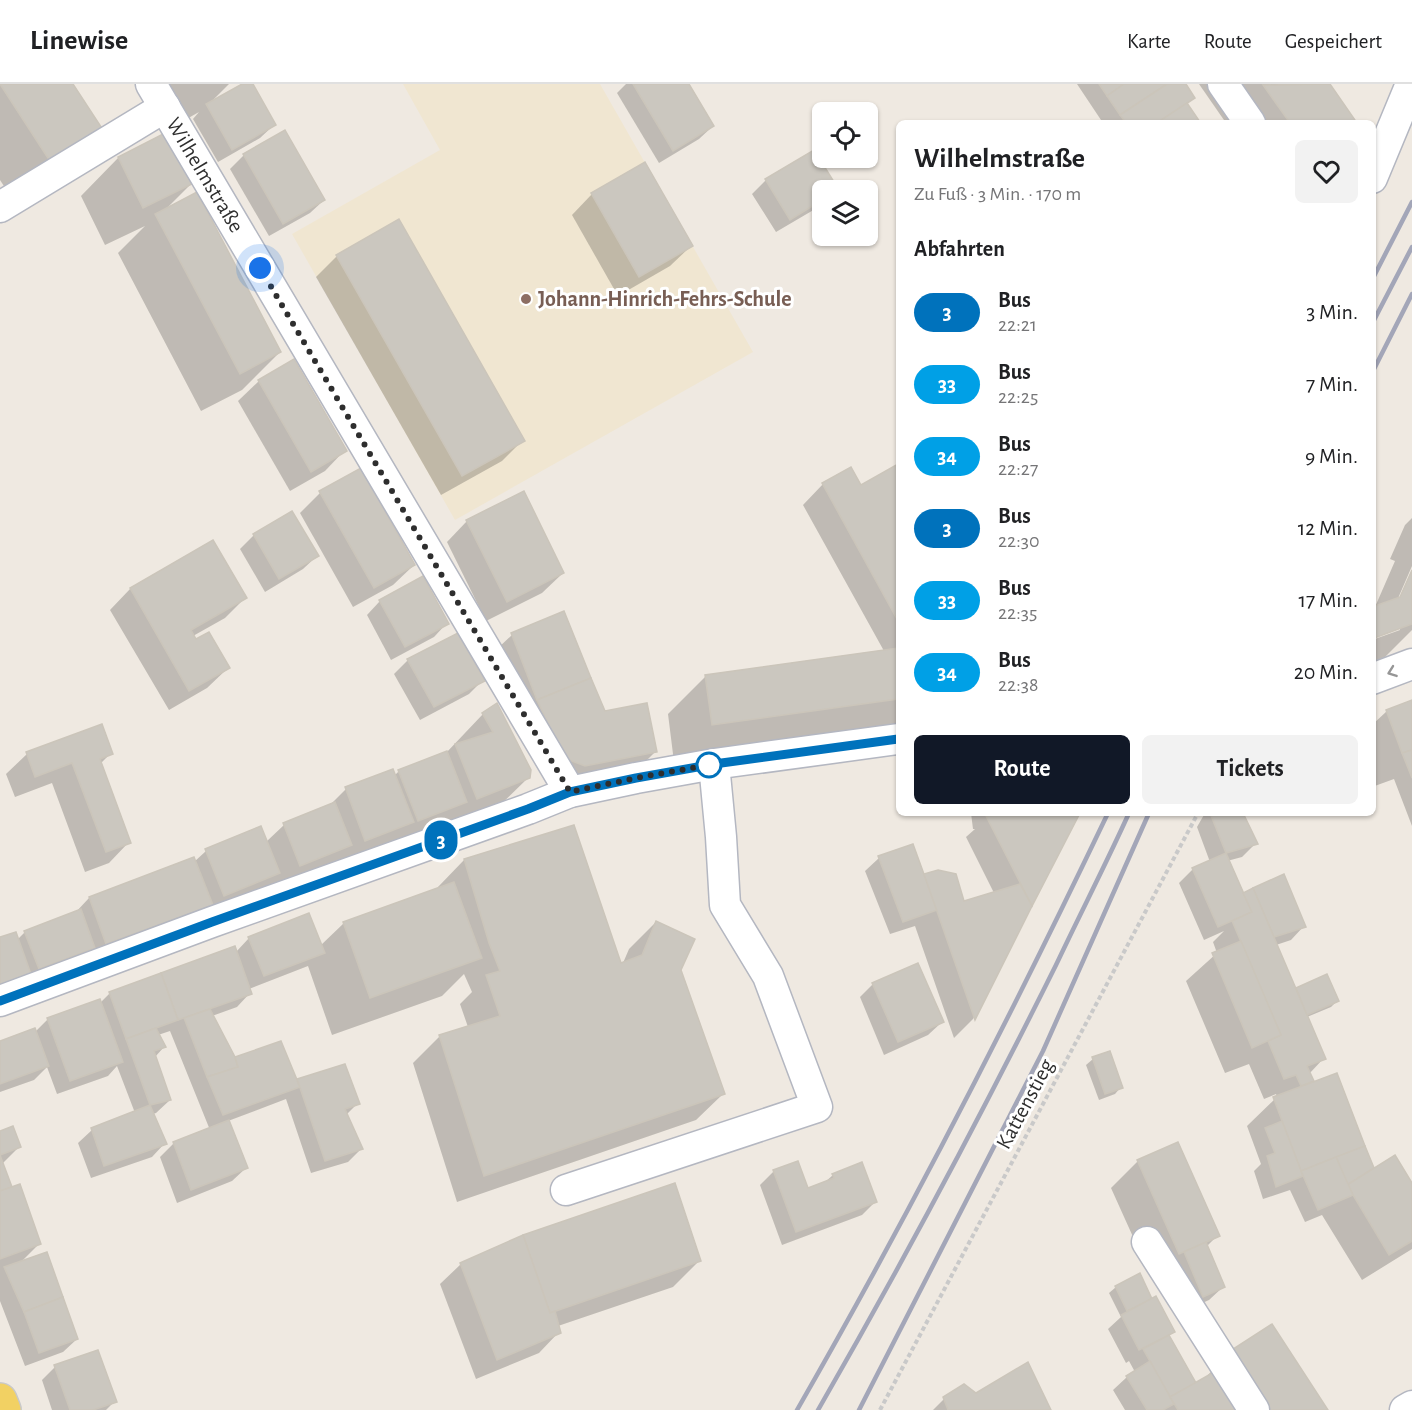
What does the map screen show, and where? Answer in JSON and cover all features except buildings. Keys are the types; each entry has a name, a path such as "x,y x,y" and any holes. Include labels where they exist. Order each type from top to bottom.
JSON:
{"main road":[{"path":"0,1400 4,1410"}],"street":[{"path":"1223,84 1248,120"},
{"path":"1376,168 1411,84"},
{"path":"0,207 158,95"},
{"name":"Wilhelmstraße","path":"158,95 570,792"},
{"path":"1376,678 1412,664"},
{"path":"0,1001 570,792 714,764 896,739"},
{"path":"566,1190 817,1107 768,976 725,905 714,764"},
{"path":"1147,1242 1254,1410"},
{"path":"1405,1410 1412,1406"}],"path":[{"name":"Kattenstieg","path":"880,1410 1196,816"}],"shaded area":[{"name":"Johann-Hinrich-Fehrs-Schule","path":"403,84 600,84 753,352 455,520 292,234 440,150"}],"railway":[{"path":"1376,272 1412,202"},
{"path":"1376,316 1412,247"},
{"path":"1376,365 1412,294"},
{"path":"797,1410 839,1337 958,1114 1107,816"},
{"path":"818,1410 970,1134 1056,965 1128,816"},
{"path":"859,1410 1043,1051 1148,816"}],"bus line":[{"name":"3","path":"0,1001 570,792 714,764 896,739"}],"place":[{"name":"Johann-Hinrich-Fehrs-Schule","path":"526,299"}],"route":[{"path":"260,268 570,792 714,764 709,765"}]}
